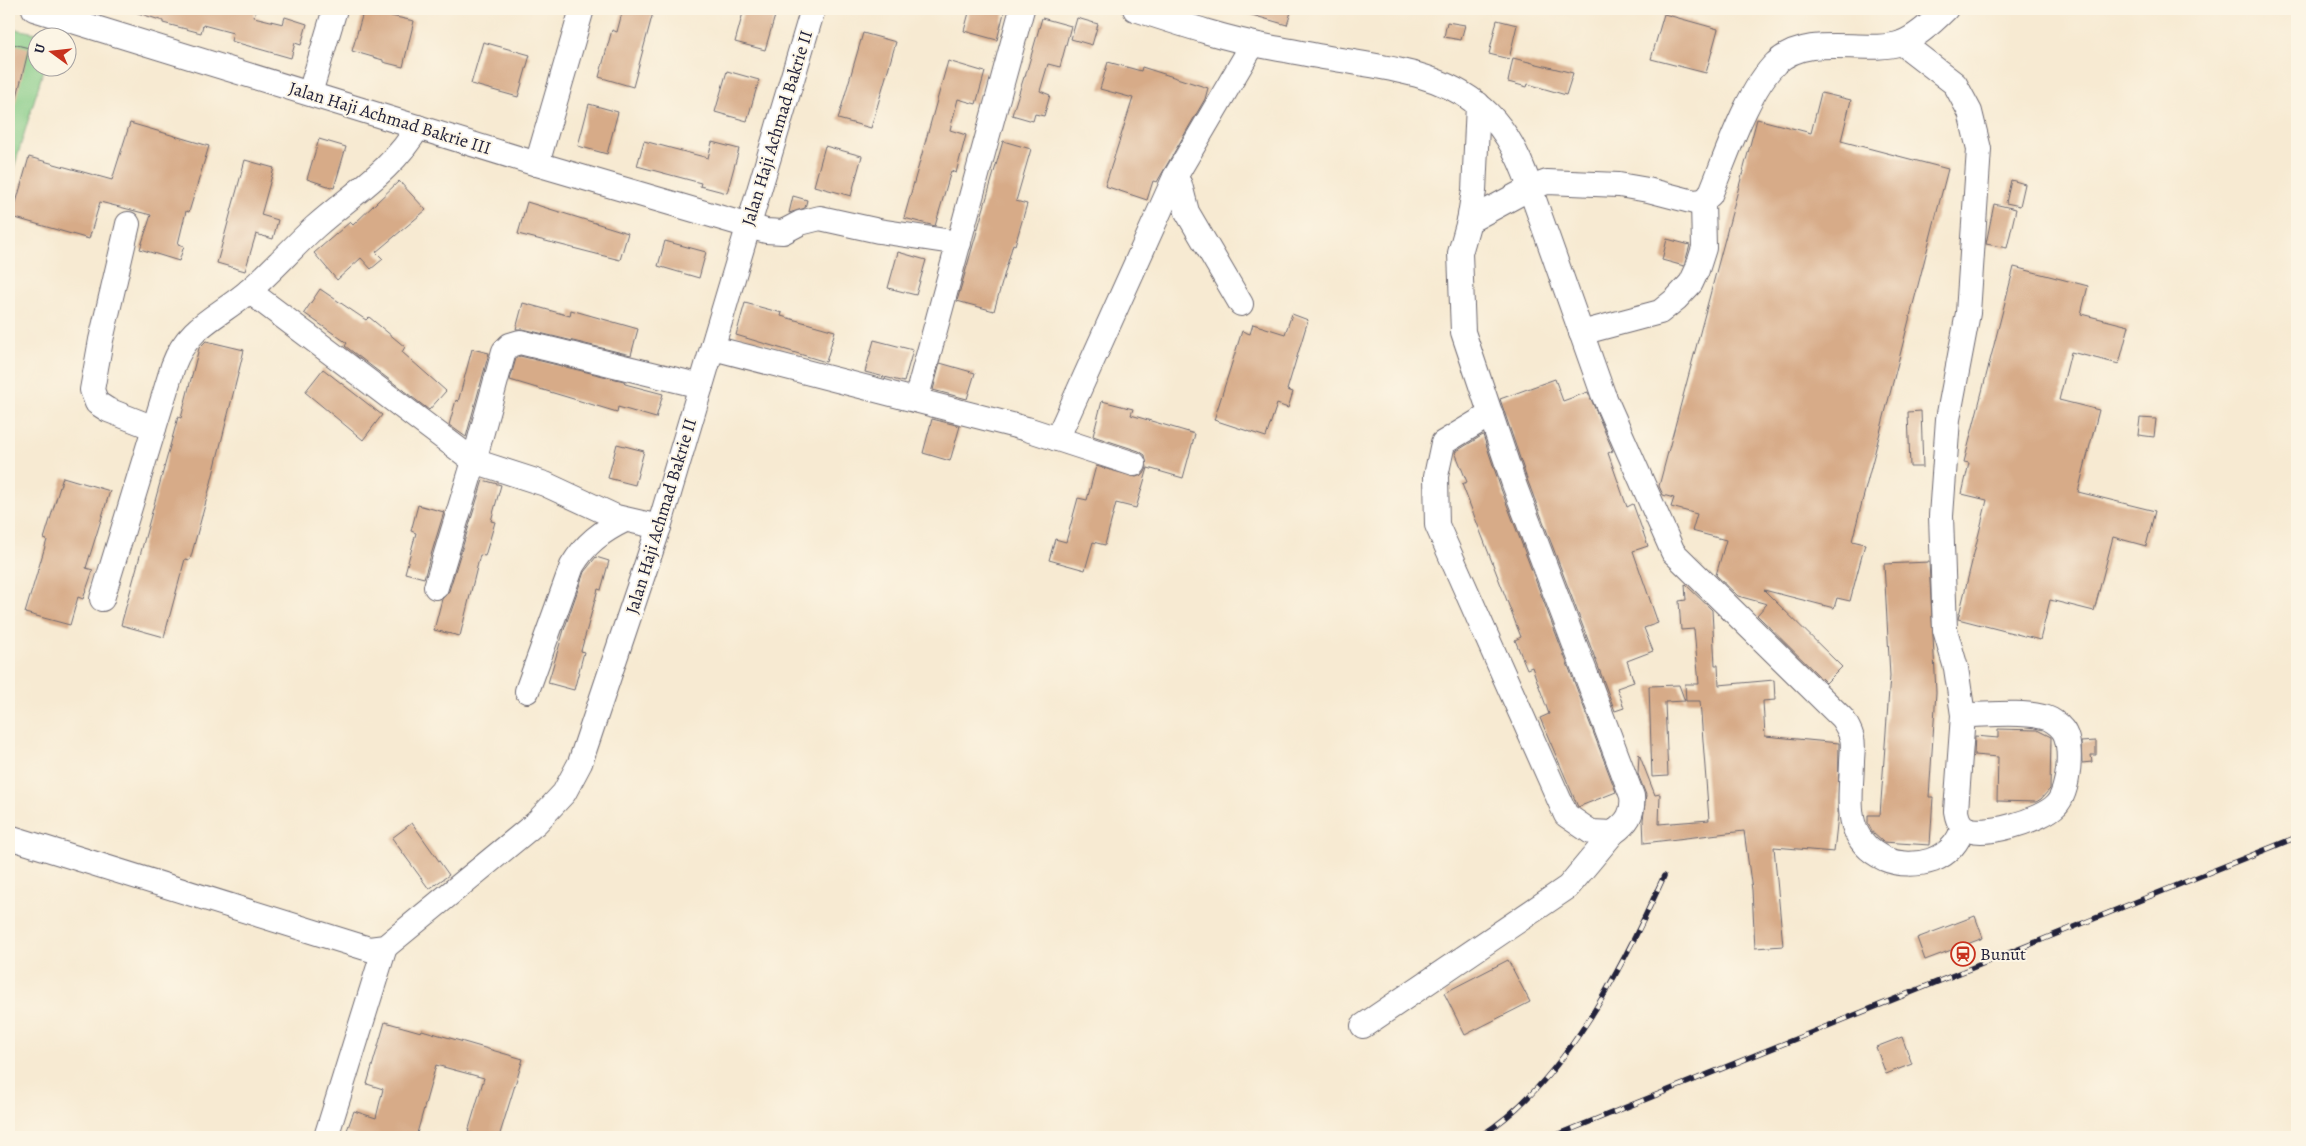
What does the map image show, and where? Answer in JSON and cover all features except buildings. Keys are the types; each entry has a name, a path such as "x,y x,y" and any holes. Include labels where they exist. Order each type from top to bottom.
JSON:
{"street":[{"name":"Jalan Haji Achmad Bakrie III","path":"34,9 537,164 766,231 783,232 800,223 820,218 879,231 959,243"},
{"path":"310,93 336,9"},
{"path":"537,164 582,9"},
{"name":"Jalan Haji Achmad Bakrie II","path":"385,947 536,823 564,793 587,745 659,527 813,9"},
{"path":"916,400 1022,9"},
{"path":"1135,9 1187,26 1253,44 1330,59 1384,66 1450,88 1478,104 1490,116 1517,154 1603,394 1673,552 1842,718 1853,739 1851,815 1858,839 1875,854 1894,863 1922,863 1936,859 1950,850 1960,837 1963,827"},
{"path":"1469,221 1530,188 1548,182 1619,185 1648,190 1694,202 1703,201 1710,195 1758,88 1777,62 1790,53 1804,49 1902,43 1912,38 1946,9"},
{"path":"1902,43 1955,84 1970,112 1979,149 1968,313 1948,419 1941,516 1946,630 1956,668 1963,715 1956,810 1958,820 1963,827 1975,832 1998,829 2049,811 2058,804 2064,790 2069,747 2064,730 2044,717 1963,715"},
{"path":"1057,439 1175,177 1253,44"},
{"path":"1363,1026 1568,887 1613,833 1630,818 1633,806 1632,796 1514,484 1464,332 1460,253 1469,221 1474,191 1478,104"},
{"path":"102,599 176,359 185,341 193,332 249,291 317,225 395,160 418,127"},
{"path":"1175,177 1180,186 1187,212 1240,304"},
{"path":"1581,333 1660,312 1691,283 1702,255 1705,225 1703,201"},
{"path":"128,224 101,340 92,390 96,404 154,428"},
{"path":"249,291 474,461 545,484 601,511 625,520 659,527"},
{"path":"436,587 474,461 504,351 510,345 520,342 701,386"},
{"path":"713,348 1027,428 1134,464"},
{"path":"1491,414 1443,443 1436,476 1437,525 1566,814 1591,832 1613,833"},
{"path":"527,691 572,566 582,550 595,537 625,520"},
{"path":"9,837 369,949 385,947 326,1137"}],"green space":[{"path":"9,28 28,31 28,78 41,78 9,184"}],"railway":[{"path":"1552,1137 2297,837"},
{"path":"1479,1137 1510,1114 1538,1087 1565,1055 1610,984 1664,876"}],"place":[{"name":"Bunut","path":"1963,954"}]}
